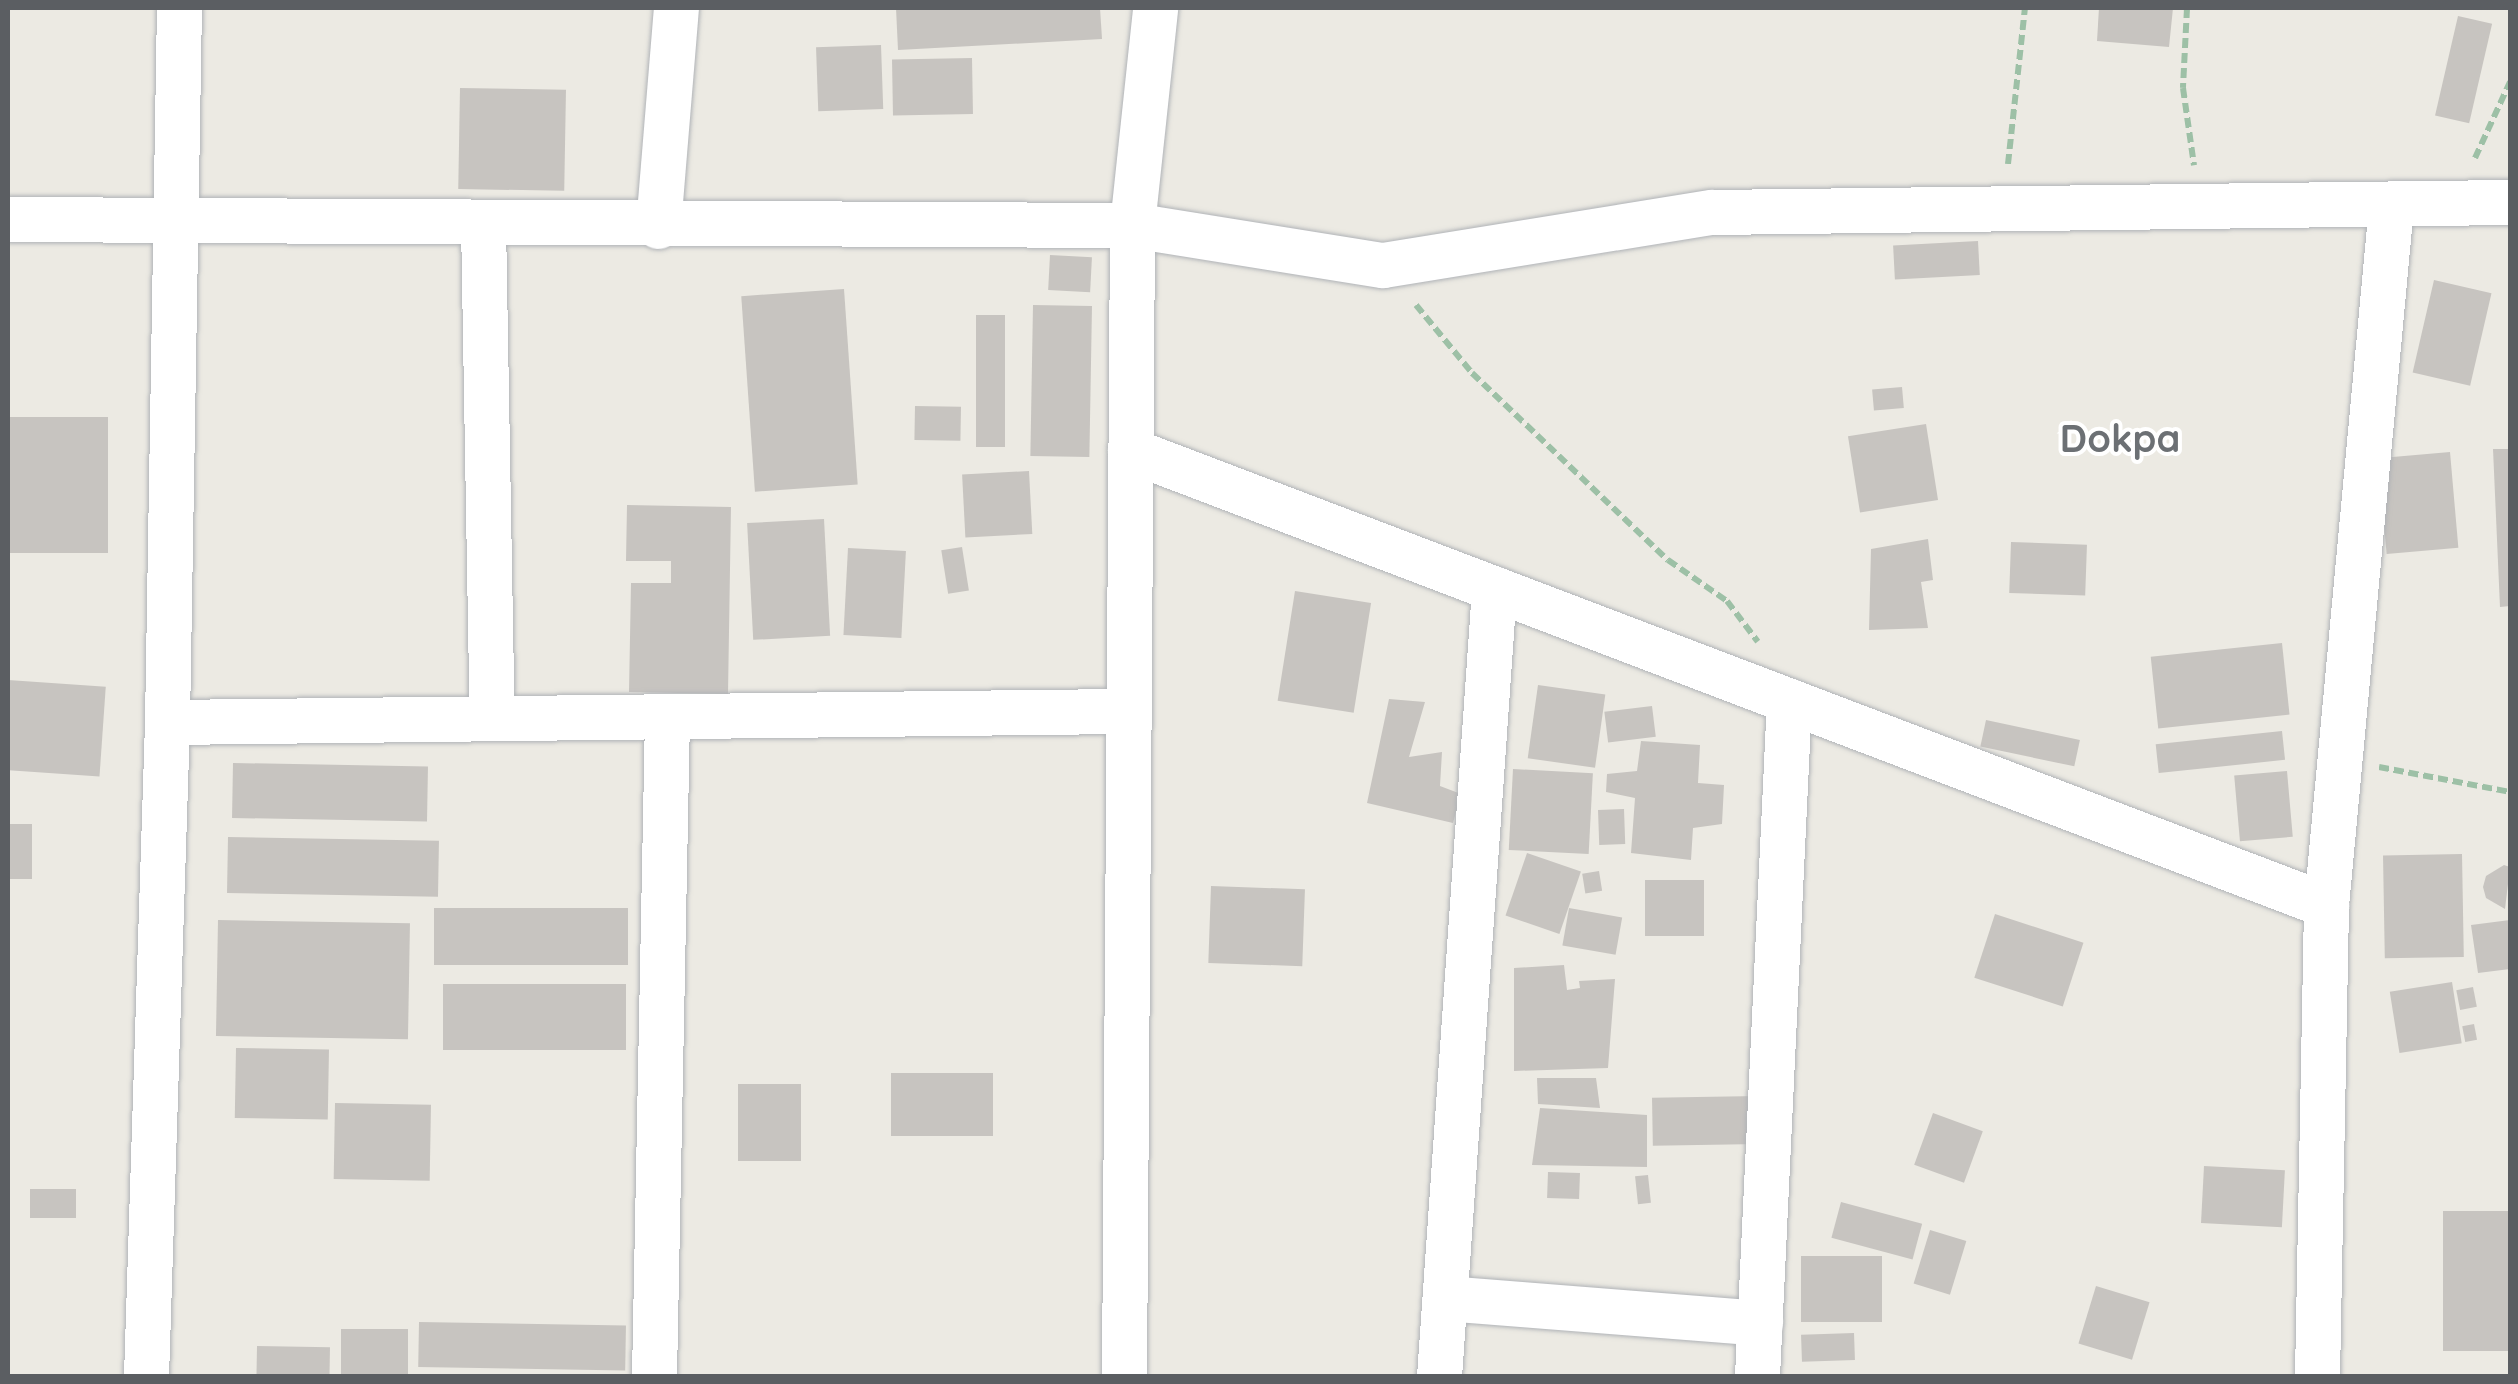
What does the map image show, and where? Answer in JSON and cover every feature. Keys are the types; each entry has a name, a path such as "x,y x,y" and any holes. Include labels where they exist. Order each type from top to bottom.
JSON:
{"street":[{"path":"146,1376 167,722 178,8"},
{"path":"658,226 676,8"},
{"path":"1124,1376 1124,711 1132,225 1155,8"},
{"path":"8,219 175,215 658,226 1132,225 1383,265 1712,212 2510,202"},
{"path":"2316,1376 2326,905 2391,205"},
{"path":"483,222 492,718"},
{"path":"1130,450 2326,905"},
{"path":"1439,1376 1494,589"},
{"path":"1757,1376 1789,700"},
{"path":"167,722 1124,711"},
{"path":"654,1376 667,716"},
{"path":"1444,1298 1760,1323"}],"path":[{"path":"2004,210 2025,8"},
{"path":"2187,8 2183,88 2201,208"},
{"path":"2450,202 2510,82"},
{"path":"1383,265 1472,373 1668,560 1748,625 1789,700"},
{"path":"2343,722 2340,760 2510,792"}],"building":[{"path":"896,8 1100,8 1102,39 898,50"},
{"path":"2099,8 2173,8 2169,47 2097,41"},
{"path":"2458,16 2492,24 2469,123 2435,115"},
{"path":"881,45 883,109 818,111 816,47"},
{"path":"972,58 973,114 893,115 892,59"},
{"path":"460,88 566,90 564,191 458,189"},
{"path":"1978,241 1980,275 1895,279 1893,245"},
{"path":"1050,255 1092,257 1090,292 1048,290"},
{"path":"2434,280 2491,293 2470,386 2413,373"},
{"path":"844,289 858,485 755,492 741,296"},
{"path":"1033,305 1092,306 1089,457 1030,456"},
{"path":"976,315 1005,315 1005,447 976,447"},
{"path":"1902,387 1904,408 1874,411 1872,390"},
{"path":"915,406 961,407 960,441 914,440"},
{"path":"8,417 108,417 108,553 8,553"},
{"path":"1926,424 1938,500 1860,512 1848,436"},
{"path":"2493,449 2510,449 2510,606 2500,607"},
{"path":"2450,452 2458,548 2387,554 2378,458"},
{"path":"1029,471 1032,534 965,537 962,475"},
{"path":"627,505 731,507 728,694 629,692 631,583 671,583 671,561 626,561"},
{"path":"824,519 830,636 753,640 747,523"},
{"path":"1928,539 1933,580 1921,582 1928,628 1869,630 1871,549"},
{"path":"2011,542 2087,545 2085,596 2009,593"},
{"path":"962,547 969,590 948,594 941,550"},
{"path":"848,548 906,551 901,638 843,635"},
{"path":"1295,591 1371,603 1354,713 1278,701"},
{"path":"2282,643 2290,715 2158,728 2151,657"},
{"path":"8,680 106,687 99,777 8,770"},
{"path":"1538,685 1605,694 1595,768 1528,758"},
{"path":"1389,699 1425,702 1409,757 1442,752 1440,786 1461,794 1453,823 1367,803"},
{"path":"1652,706 1656,737 1608,743 1604,712"},
{"path":"1986,720 2080,740 2074,766 1980,746"},
{"path":"2282,731 2285,760 2159,773 2156,744"},
{"path":"1641,741 1700,745 1698,783 1724,785 1722,824 1693,828 1691,860 1631,853 1635,798 1606,792 1607,774 1637,771"},
{"path":"233,763 428,766 427,821 232,818"},
{"path":"1513,769 1593,773 1589,854 1509,850"},
{"path":"2287,771 2293,837 2240,841 2234,776"},
{"path":"1624,809 1625,844 1599,845 1598,810"},
{"path":"8,824 32,824 32,879 8,879"},
{"path":"228,837 439,841 438,897 227,893"},
{"path":"1527,853 1581,872 1559,934 1506,915"},
{"path":"2462,854 2464,957 2385,958 2383,855"},
{"path":"2504,865 2510,867 2505,909 2486,898 2483,887 2486,876"},
{"path":"1599,871 1602,891 1585,893 1582,874"},
{"path":"1645,880 1704,880 1704,936 1645,936"},
{"path":"1211,886 1305,889 1302,966 1208,963"},
{"path":"434,908 628,908 628,965 434,965"},
{"path":"1569,908 1622,917 1616,955 1562,945"},
{"path":"1995,914 2083,943 2063,1006 1974,978"},
{"path":"218,920 410,923 408,1039 216,1036"},
{"path":"2510,920 2510,969 2478,973 2471,925"},
{"path":"1564,965 1567,990 1580,988 1579,981 1615,979 1608,1068 1514,1071 1514,968"},
{"path":"2452,982 2462,1043 2399,1053 2390,992"},
{"path":"443,984 626,984 626,1050 443,1050"},
{"path":"2473,987 2477,1007 2460,1010 2456,990"},
{"path":"2474,1024 2477,1040 2465,1042 2462,1026"},
{"path":"236,1048 329,1050 328,1120 235,1118"},
{"path":"891,1073 993,1073 993,1136 891,1136"},
{"path":"1537,1078 1596,1078 1600,1108 1538,1104"},
{"path":"738,1084 801,1084 801,1161 738,1161"},
{"path":"1758,1096 1759,1144 1653,1146 1652,1098"},
{"path":"335,1103 431,1105 430,1181 334,1179"},
{"path":"1540,1108 1647,1115 1647,1167 1532,1165"},
{"path":"1933,1113 1983,1131 1964,1183 1914,1165"},
{"path":"2204,1166 2285,1170 2282,1227 2201,1223"},
{"path":"1548,1172 1580,1173 1579,1199 1547,1198"},
{"path":"1648,1175 1651,1203 1638,1204 1635,1176"},
{"path":"30,1189 76,1189 76,1218 30,1218"},
{"path":"1841,1202 1922,1224 1913,1259 1831,1238"},
{"path":"2443,1211 2510,1211 2510,1351 2443,1351"},
{"path":"1930,1230 1966,1241 1950,1295 1914,1284"},
{"path":"1801,1256 1882,1256 1882,1322 1801,1322"},
{"path":"2096,1286 2150,1302 2132,1360 2078,1343"},
{"path":"419,1322 626,1326 625,1371 418,1367"},
{"path":"341,1329 408,1329 408,1376 341,1376"},
{"path":"1854,1333 1855,1360 1802,1362 1801,1335"},
{"path":"257,1346 330,1347 329,1376 256,1376"}],"district":[{"name":"Dokpa","path":"2120,439"}]}
